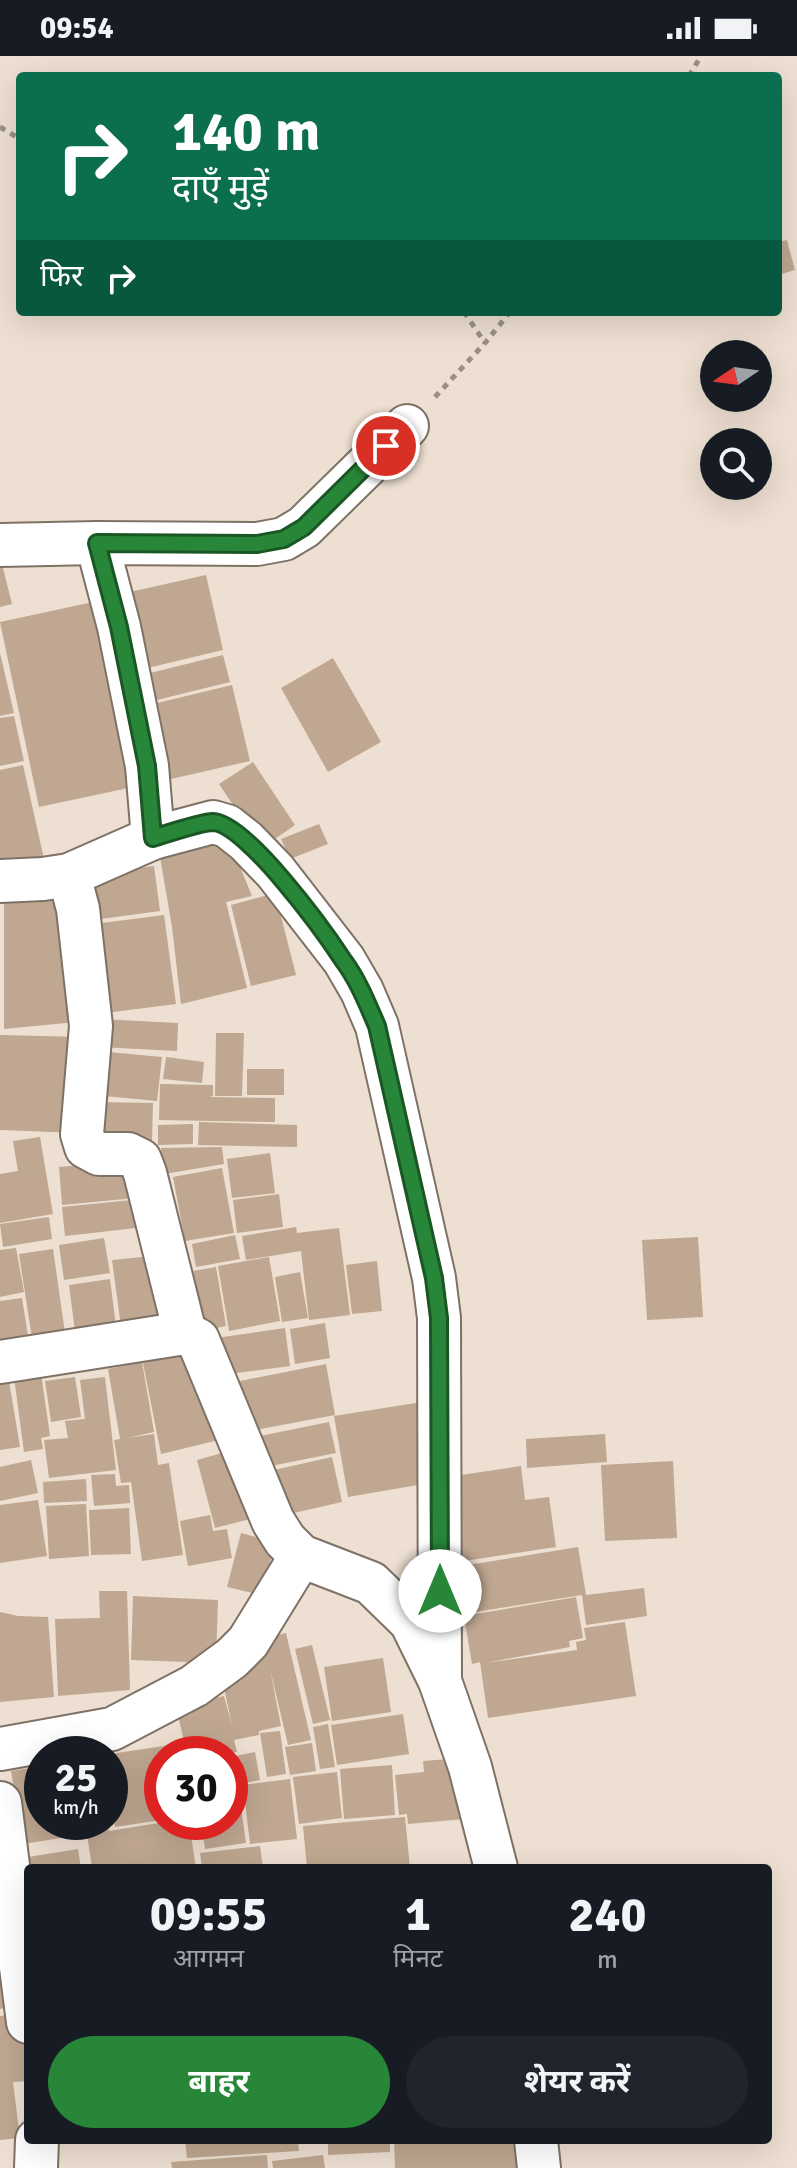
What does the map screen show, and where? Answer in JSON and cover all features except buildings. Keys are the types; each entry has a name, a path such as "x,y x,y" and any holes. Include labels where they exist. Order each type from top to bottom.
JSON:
{"street":[{"path":"0,545 257,544 284,539 304,527 407,426"},
{"path":"97,543 119,627 147,766 153,838"},
{"path":"0,881 69,875 153,838 213,822 227,826 275,871 344,960 362,991 377,1026 434,1278 439,1318 440,1681"},
{"path":"69,875 78,909 91,1026 82,1134 86,1147 99,1154 128,1154 140,1160 185,1333"},
{"path":"0,1362 185,1333 198,1340 273,1521 285,1540 301,1556 371,1583 411,1622 440,1681 470,1767 495,1864"},
{"path":"0,1749 112,1729 194,1686 248,1642 301,1556"},
{"path":"0,1803 24,1991"},
{"path":"36,2168 37,2144"},
{"path":"536,2144 539,2168"}],"path":[{"path":"467,316 485,343"},
{"path":"407,426 507,316"}],"route":[{"path":"386,446 304,527 284,539 257,544 97,543 119,627 147,766 153,838 213,822 227,826 246,841 275,871 344,960 377,1026 434,1278 439,1318 440,1591"}]}
